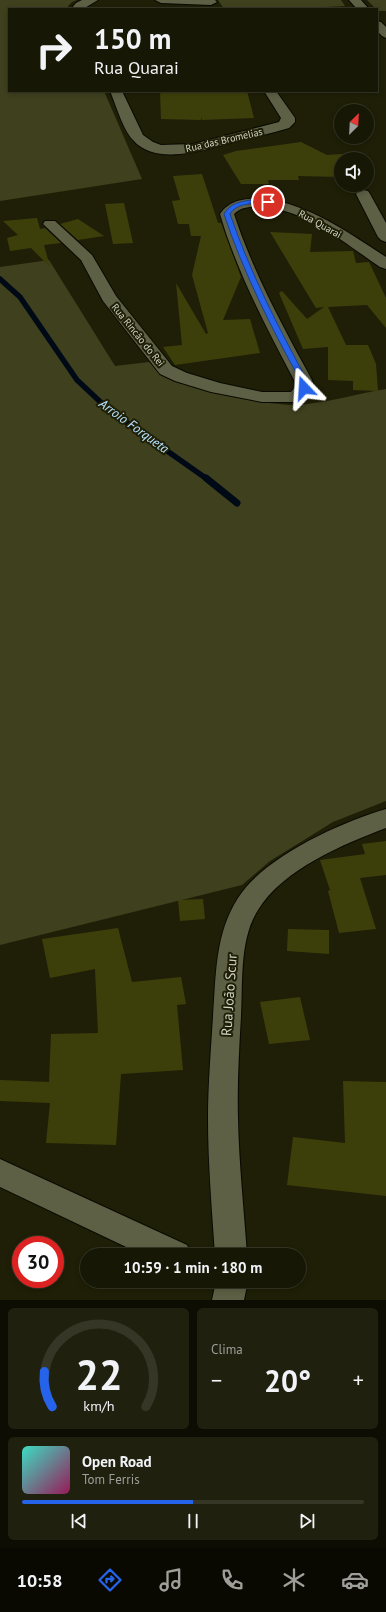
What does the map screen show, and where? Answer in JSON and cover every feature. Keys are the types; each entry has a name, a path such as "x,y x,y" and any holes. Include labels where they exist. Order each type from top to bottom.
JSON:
{"street":[{"path":"78,8 80,5 92,0"},
{"path":"161,0 212,4"},
{"path":"355,0 362,8"},
{"path":"378,25 386,34"},
{"name":"Rua das Bromelias","path":"116,92 137,137 142,142 159,148 184,150 276,127 288,122 288,118 271,92"},
{"path":"363,194 386,237"},
{"name":"Rua Quarai","path":"304,388 303,380 274,326 234,233 227,214 230,208 255,201 282,205 312,218 334,230 386,264"},
{"name":"Rua Rincão do Rei","path":"50,224 87,258 109,298 166,370 181,377 217,388 262,396 295,397 301,394 304,388"},
{"name":"Rua João Scur","path":"230,1248 223,1099 230,958 236,928 247,904 265,884 291,863 328,842 386,818"},
{"path":"0,1172 161,1248"}],"green space":[{"path":"0,0 77,0 72,2 68,6 69,8 8,8 8,92 104,92 142,179 0,201"},
{"path":"218,0 341,0 345,6 307,8 223,8"},
{"path":"367,0 386,0 386,11 378,11 378,8 375,8"},
{"path":"49,260 115,366 149,362 160,373 171,379 186,384 226,395 284,405 318,402 386,389 386,801 333,822 270,861 242,885 0,945 0,267"}],"building":[{"path":"160,92 247,92 254,118 202,120 201,117 201,120 161,119"},
{"path":"301,142 327,155 334,155 334,177 298,176 299,180 268,180 269,184 241,184 223,155 236,151"},
{"path":"202,174 218,223 221,223 241,277 223,320 250,319 260,353 175,365 163,347 182,345 176,283 206,334 208,333 192,275 201,236 191,236 189,224 178,224 172,201 180,200 173,176"},
{"path":"124,203 133,243 113,244 105,204"},
{"path":"37,218 40,229 45,228 61,243 44,245 50,267 31,248 10,251 7,238 18,235 3,221"},
{"path":"78,219 104,236 78,240 60,224"},
{"path":"270,232 312,234 310,252 353,251 356,263 369,262 386,298 386,328 367,305 328,307 346,345 368,345 376,364 378,391 353,390 353,381 328,380 328,347 303,349 279,293 282,291 307,319 324,307 316,308"},
{"path":"386,841 386,875 360,878 376,929 339,933 328,891 330,890 320,860 365,854 362,844"},
{"path":"203,899 205,919 180,921 178,900"},
{"path":"118,928 132,982 181,977 186,1004 177,1005 183,1070 121,1074 116,1145 46,1143 50,1103 0,1101 0,1080 49,1082 51,1034 98,1033 95,969 50,978 42,939"},
{"path":"288,929 329,930 329,954 287,951"},
{"path":"300,997 310,1040 269,1044 260,1002"},
{"path":"343,1081 386,1082 386,1196 287,1185 293,1137 345,1143"}],"waterway":[{"name":"Arroio Forqueta","path":"0,279 20,297 77,380 109,410 207,479"},
{"name":"Arroio Forqueta","path":"206,478 237,503"}],"route":[{"path":"268,202 255,201 240,204 230,208 227,214 229,222 274,326 303,380 304,388"}]}
